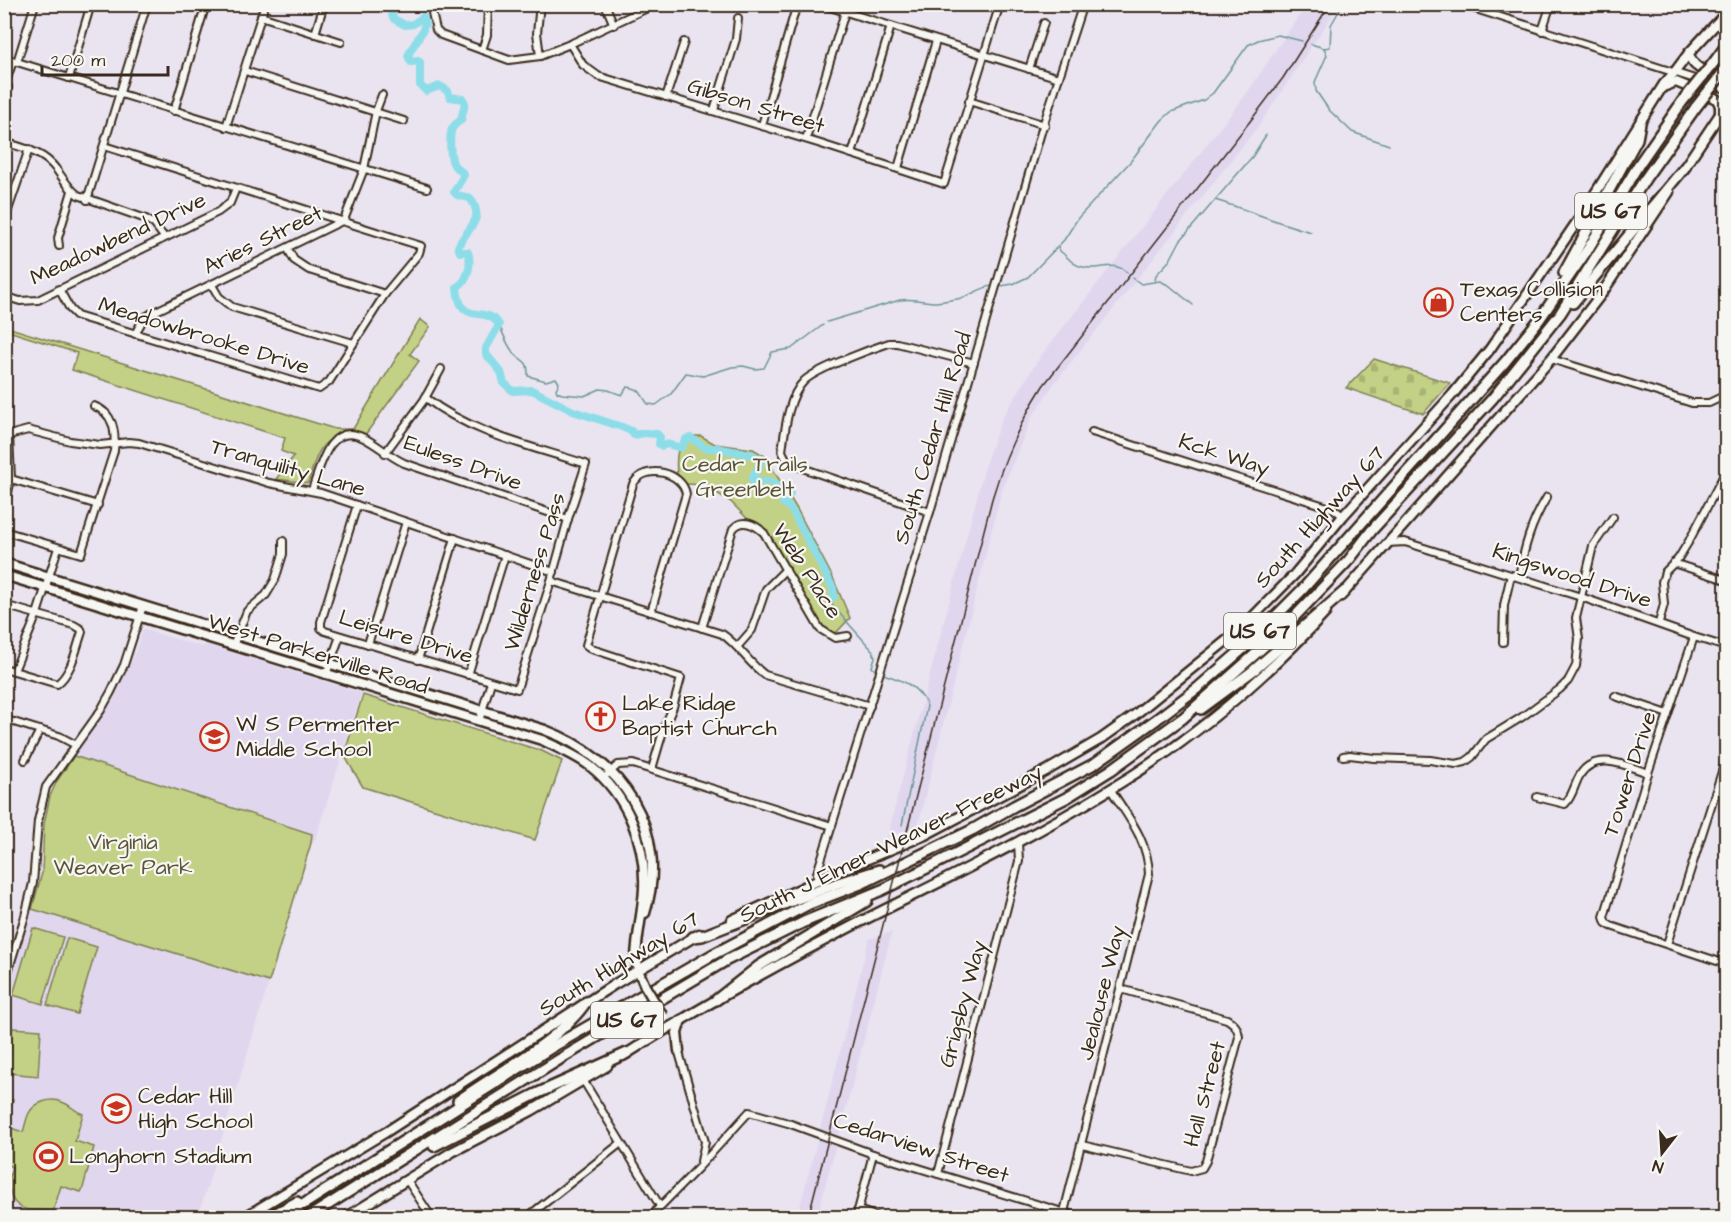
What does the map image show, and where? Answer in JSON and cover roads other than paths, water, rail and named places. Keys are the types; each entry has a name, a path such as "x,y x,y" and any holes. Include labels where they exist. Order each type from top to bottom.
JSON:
{"highway":[{"name":"South J Elmer Weaver Freeway","path":"282,1218 554,1047 712,955 809,904 913,860 1094,765 1157,719 1223,666 1302,590 1474,398 1539,320 1588,249 1639,164 1726,46"},
{"name":"South J Elmer Weaver Freeway","path":"307,1218 560,1059 727,960 804,922 882,890 1066,798 1111,770 1183,718 1270,641 1323,587 1493,398 1560,314 1645,179 1726,69"},
{"path":"1539,320 1637,139 1640,123"},
{"path":"1560,314 1573,303 1685,167"},
{"path":"1183,718 1190,717 1243,679 1345,591"},
{"path":"693,937 702,936 838,883 899,862 913,860"},
{"path":"716,1000 759,966 882,890"},
{"path":"423,1130 466,1095 558,1032 579,1013 586,1002"},
{"path":"383,1170 401,1164 462,1130 536,1094 627,1053"},
{"path":"267,1218 307,1197 324,1192"}],"main road":[{"name":"South Highway 67","path":"243,1218 386,1132 586,1002 693,937 925,835 1046,771 1108,734 1204,661 1242,628 1290,579 1490,349 1581,216 1662,88 1689,52 1726,13"},
{"path":"1689,52 1690,61 1695,66 1726,78"},
{"path":"1662,88 1676,82 1717,99 1720,114"},
{"path":"345,1218 460,1148 531,1111 716,1000 857,924 1018,843 1111,790 1218,714 1302,638 1551,359 1602,293 1726,105"},
{"name":"West Parkerville Road","path":"4,563 545,730 584,749 611,771 635,802 649,845 651,882 648,903 639,930"},
{"name":"West Parkerville Road","path":"4,575 542,740 581,759 603,778 620,801 636,832 644,890 639,930"},
{"path":"259,654 263,650 270,649 301,655"},
{"path":"350,682 353,677 359,677 388,682"},
{"path":"542,740 545,730"},
{"path":"639,930 636,957 638,970 645,986 671,1026"},
{"path":"679,1051 677,1033 681,1020"},
{"path":"659,1033 672,1040 679,1051"}],"street":[{"path":"4,100 8,87 5,82 35,4"},
{"path":"69,78 91,4"},
{"path":"87,200 147,4"},
{"path":"174,111 206,4"},
{"path":"226,126 265,4"},
{"path":"315,34 324,4"},
{"path":"430,4 436,30 441,35 509,60 540,56 614,25 656,4"},
{"path":"482,50 487,35 488,4"},
{"path":"540,4 537,33 540,56"},
{"path":"605,4 614,25"},
{"path":"762,125 797,4"},
{"path":"820,4 1059,78"},
{"name":"South Cedar Hill Road","path":"817,882 817,873 930,512 1083,4"},
{"path":"1460,4 1726,89"},
{"path":"1542,31 1551,4"},
{"path":"995,6 969,101 1045,125"},
{"path":"806,139 844,12"},
{"path":"261,16 341,42"},
{"path":"714,110 736,39 738,18"},
{"path":"1029,69 1044,23"},
{"path":"852,154 891,26"},
{"path":"898,168 936,40"},
{"path":"666,97 684,42"},
{"name":"Gibson Street","path":"570,44 584,65 598,76 714,110 944,184 969,101"},
{"path":"4,58 427,188"},
{"path":"244,71 404,121"},
{"name":"Aries Street","path":"135,334 144,318 152,313 344,220 364,169 376,111 382,95"},
{"path":"4,142 43,155 72,191 87,200 146,219 154,224 164,237"},
{"path":"104,146 344,220"},
{"path":"4,222 29,149"},
{"name":"Meadowbend Drive","path":"4,296 28,301 38,300 227,207 236,188"},
{"path":"59,246 58,238 72,191"},
{"name":"Meadowbrooke Drive","path":"59,289 70,309 77,316 319,389 329,382 386,294 416,259 421,246 344,220"},
{"path":"288,249 294,260 309,270 386,294"},
{"path":"212,285 219,297 232,307 353,343"},
{"path":"930,512 788,463 782,451 792,405 798,390 816,373 882,345 897,343 974,363"},
{"path":"1551,359 1618,378 1692,403 1709,403 1726,395"},
{"path":"385,453 426,398 441,369"},
{"name":"Wilderness Pass","path":"426,398 446,413 476,428 586,464 517,689"},
{"path":"4,531 81,554 115,444 114,431 108,415 103,409 94,406"},
{"name":"Tranquility Lane","path":"11,479 9,435 27,430 70,441 100,445 139,443 269,483 312,490 554,572"},
{"name":"Kck Way","path":"1092,432 1334,509 1343,516"},
{"name":"Euless Drive","path":"312,490 327,448 338,438 349,434 358,436 404,463 568,519"},
{"path":"1659,623 1664,604 1662,582 1665,572 1689,541 1726,471"},
{"path":"651,612 685,500 684,486 678,479 659,472 643,473 633,484 586,645 591,649 681,678 652,769"},
{"path":"4,510 11,479 98,505"},
{"path":"1519,577 1525,543 1547,497"},
{"name":"Leisure Drive","path":"357,505 321,628 340,636 517,689"},
{"path":"1343,756 1350,754 1456,764 1465,762 1486,739 1522,717 1560,689 1568,681 1576,666 1578,657 1576,618 1593,546 1612,517"},
{"path":"368,644 406,522"},
{"name":"Web Place","path":"702,628 733,529 737,524 744,522 760,529 820,629 835,638 848,636"},
{"path":"1399,530 1405,542"},
{"path":"418,660 455,538"},
{"path":"233,646 247,611 266,595 275,580 283,554 283,541"},
{"name":"Kingswood Drive","path":"1387,543 1405,542 1581,597 1726,647"},
{"path":"14,670 37,614 58,548"},
{"path":"468,675 505,555"},
{"path":"1673,563 1726,580"},
{"path":"738,646 752,630 766,590 786,569"},
{"path":"1503,642 1504,605 1511,575"},
{"path":"551,581 722,634 738,646 754,667 765,675 870,706"},
{"path":"4,605 81,629 82,632 63,679 57,684 4,668"},
{"path":"4,985 33,883 41,801 50,779 101,710 119,676 142,606"},
{"path":"327,675 340,636"},
{"name":"Tower Drive","path":"1667,944 1606,923 1604,914 1694,637"},
{"path":"479,721 491,682"},
{"path":"1615,696 1668,714"},
{"path":"4,719 59,736 76,745"},
{"path":"25,760 40,730"},
{"path":"1726,759 1667,944 1726,964"},
{"path":"1537,797 1565,804 1571,798 1581,772 1595,762 1612,761 1648,773"},
{"path":"603,778 618,765 626,763 652,769 832,826"},
{"name":"Jealouse Way","path":"1064,1212 1148,884 1149,864 1143,839 1111,790"},
{"name":"Grigsby Way","path":"938,1174 1019,861 1018,843"},
{"path":"4,954 13,958"},
{"name":"Hall Street","path":"1082,1145 1191,1171 1202,1168 1206,1161 1239,1037 1238,1029 1227,1019 1121,989"},
{"path":"671,1026 705,1142 704,1154 699,1167"},
{"path":"583,1080 660,1206"},
{"name":"Cedarview Street","path":"718,1145 749,1112 772,1117 873,1154 1082,1218"},
{"path":"705,1142 718,1145"},
{"path":"526,1218 621,1143"},
{"path":"649,1218 718,1145"},
{"path":"856,1218 873,1154"},
{"path":"407,1180 432,1218"},
{"path":"858,1210 881,1218"}],"waterway":[{"path":"394,4 392,15 394,19 405,25 413,24 423,17 425,21 408,56 411,62 420,62 420,85 426,91 440,86 448,91 450,97 463,99 465,103 461,120 454,126 451,133 451,157 455,167 464,175 454,192 470,198 475,206 476,219 458,247 460,252 468,252 470,262 464,281 457,287 463,308 468,312 494,319 499,325 486,348 486,354 501,372 504,383 513,391 532,390 573,411 622,427 634,435 657,434 660,437 659,444 662,446 667,444 681,448 686,439 691,438 706,448 717,448 759,458 761,462 752,479 753,482 770,481 779,486 778,493 785,489 789,491 790,494 783,503 794,514 833,588 834,597"},
{"path":"1311,44 1324,48 1330,47 1331,25 1343,4"},
{"path":"1001,286 1013,284 1028,277 1064,240 1078,218 1130,162 1162,120 1171,112 1204,100 1213,93 1248,45 1278,35 1302,41"},
{"path":"1324,48 1327,55 1315,82 1316,91 1329,110 1352,132 1389,145"},
{"path":"1155,281 1156,275 1170,260 1180,241 1252,157 1266,135"},
{"path":"1215,200 1311,232"},
{"path":"1058,246 1060,251 1079,266 1089,268 1111,266 1128,273"},
{"path":"1133,278 1141,284 1160,281 1170,286 1193,305"},
{"path":"827,322 900,300 945,301 962,298 993,286"},
{"path":"499,325 511,349 526,363 528,376 546,381 556,378 559,383 557,392 584,396 600,389 622,395 627,387 638,390 648,404 656,405 671,394 686,373 703,376 732,367 764,368 772,352 791,349 823,325"},
{"path":"834,597 832,605 873,651 875,657 872,667 877,672"},
{"path":"883,674 903,681 915,689 927,706 902,825"}],"railway":[{"path":"808,1218 992,499 1013,441 1043,386 1283,78 1330,4"}],"place":[{"name":"Texas Collision Centers","path":"1439,302"},
{"name":"Lake Ridge Baptist Church","path":"601,716"},
{"name":"W S Permenter Middle School","path":"215,737"},
{"name":"Cedar Hill High School","path":"117,1109"},
{"name":"Longhorn Stadium","path":"48,1156"}],"park label":[{"name":"Cedar Trails Greenbelt","path":"745,476"},
{"name":"Virginia Weaver Park","path":"123,854"}]}
